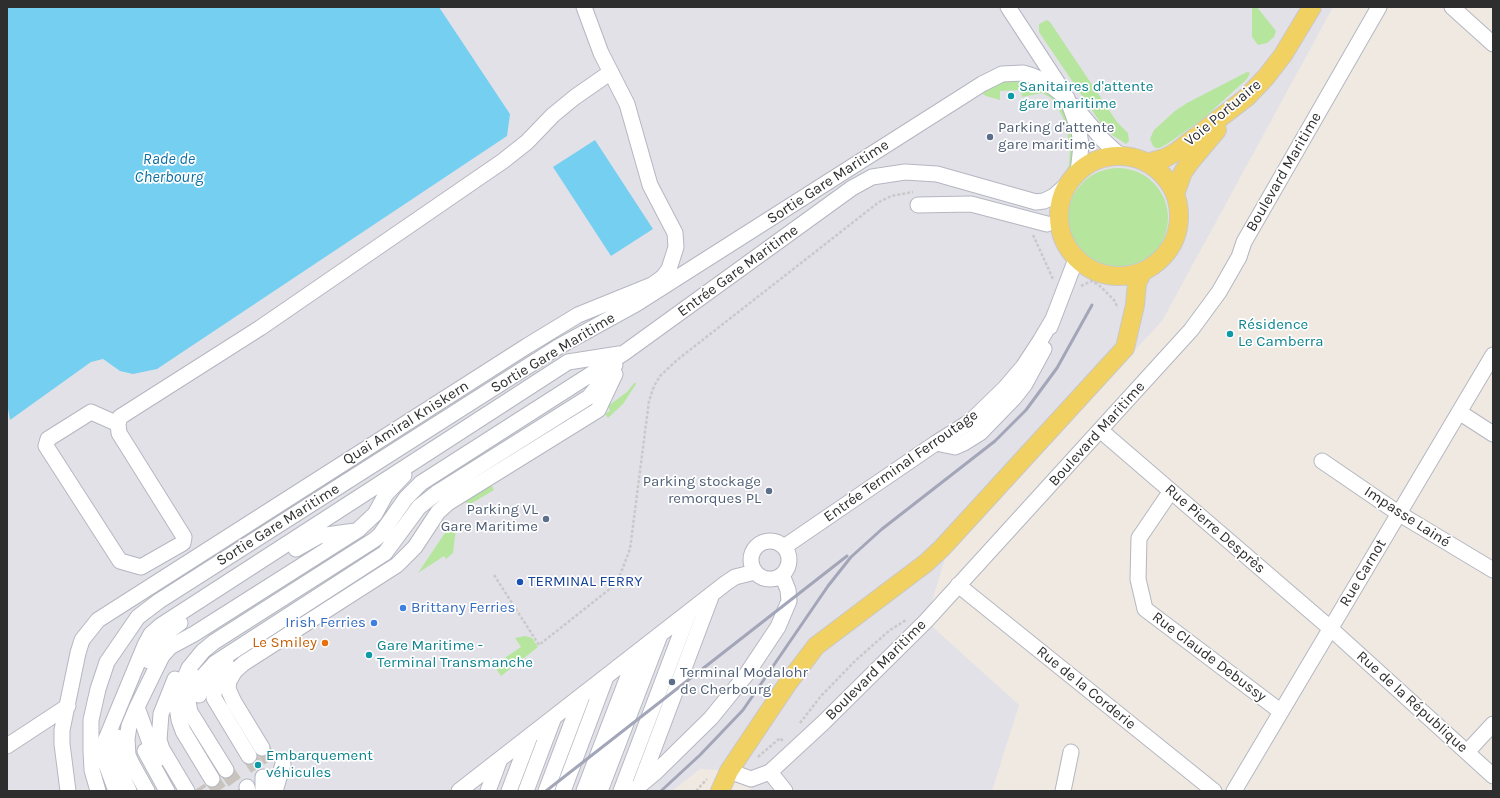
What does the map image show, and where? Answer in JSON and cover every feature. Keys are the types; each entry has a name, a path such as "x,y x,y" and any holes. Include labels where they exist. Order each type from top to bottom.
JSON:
{"main road":[{"name":"Voie Portuaire","path":"1147,163 1165,158 1176,152 1247,97 1283,55 1312,7"},
{"path":"1175,194 1184,172 1191,160 1247,97"},
{"path":"1125,157 1147,163 1159,171 1168,182 1175,194 1179,209 1179,223 1169,250 1159,261 1143,271 1134,274 1104,274 1089,268 1076,259 1065,245 1059,224 1059,212 1062,197 1073,178 1100,159 1125,157"},
{"path":"712,787 729,771 812,649 926,563 942,548 1125,348 1130,328 1137,282 1143,271"},
{"path":"1112,275 1118,282 1128,302 1130,308 1130,328"}],"street":[{"path":"584,7 601,53 627,104 650,185 676,239 675,256 669,269 652,285"},
{"path":"1008,7 1067,98 1104,140 1116,152 1125,157"},
{"name":"Boulevard Maritime","path":"729,771 751,779 770,772 863,685 958,585 1191,330 1219,292 1238,257 1244,242 1379,7"},
{"path":"1452,7 1493,44"},
{"path":"118,424 91,412 48,439 46,446 120,561 141,566 183,542 184,537 119,433 118,424 120,417 260,328 503,161 527,142 553,115 575,97 611,72"},
{"name":"Sortie Gare Maritime","path":"98,791 92,770 91,720 98,689 107,662 138,617 159,601 558,347 636,304 697,267 992,78 1002,74 1023,73 1046,82 1067,98"},
{"path":"1067,98 1074,114 1080,138 1073,178"},
{"name":"Entrée Gare Maritime","path":"624,353 852,188 872,177 889,173 921,172 937,174 1036,202 1044,201 1054,196 1073,178"},
{"path":"919,198 971,204 1047,224"},
{"name":"Entrée Terminal Ferroutage","path":"784,547 936,443 971,421 1005,388 1032,354 1053,319 1076,259"},
{"name":"Quai Amiral Kniskern","path":"68,791 62,744 62,730 78,652 82,640 90,628 107,613 550,332 591,309 697,267"},
{"path":"148,791 128,755 127,739 129,726 137,707 162,656 170,647 201,630 358,530 375,514 386,494 410,470 572,369 624,353"},
{"path":"230,768 234,702 228,689 230,678 244,663 397,565 415,547 438,512 448,503 598,410 624,353"},
{"path":"230,768 214,698 214,680 219,671 227,662 393,558 424,516 442,498 594,404 624,353"},
{"path":"230,768 200,713 198,701 200,687 205,674 215,663 229,652 385,553 419,507 438,492 589,397 624,353"},
{"path":"230,768 182,731 183,709 178,694 189,668 208,647 374,540 380,535 406,498 421,483 624,353"},
{"path":"230,768 162,749 159,740 161,714 183,660 197,642 370,533 394,498 413,479 576,375 624,353"},
{"path":"119,790 106,764 106,739 145,645 151,634 160,626 568,362 624,353"},
{"name":"Rue Carnot","path":"1234,791 1280,711 1493,355"},
{"path":"1459,412 1493,434"},
{"name":"Rue Pierre Desprès","path":"1100,430 1330,628"},
{"name":"Impasse Lainé","path":"1322,460 1398,513 1493,570"},
{"name":"Rue Claude Debussy","path":"1171,491 1139,538 1138,579 1145,609 1280,711"},
{"path":"119,790 115,743 118,730 152,657 169,631 308,541 332,533 358,530"},
{"path":"773,542 784,547 789,559 786,570 782,575 771,580 765,579 755,572 751,560 755,548 760,544 773,542"},
{"path":"459,791 712,593 735,577 755,572"},
{"path":"636,788 656,772 710,718 750,669 778,627 789,602 788,590 782,575"},
{"name":"Rue de la Corderie","path":"958,585 1214,791"},
{"path":"636,788 712,593"},
{"path":"621,791 690,611"},
{"name":"Rue de la République","path":"1330,628 1493,776"},
{"path":"600,791 660,634"},
{"path":"584,791 637,652"},
{"path":"563,791 606,677"},
{"path":"546,791 582,695"},
{"path":"7,746 68,706"},
{"path":"137,707 134,729 134,745 137,754 158,791"},
{"path":"137,707 141,738 146,754 167,791"},
{"path":"137,707 150,746 178,791"},
{"path":"526,791 555,716"},
{"path":"1467,752 1493,724"},
{"path":"118,730 120,754 125,771 137,791"},
{"path":"509,791 530,735"},
{"path":"1063,791 1071,752"},
{"path":"488,791 500,759"},
{"path":"770,772 785,791"},
{"path":"471,791 477,777"},
{"path":"259,783 271,791"},
{"path":"259,783 275,791"}],"path":[{"path":"494,575 539,645 611,588 620,575 630,549 649,401 654,386 660,376 677,360 880,202 906,192 919,198"},
{"path":"1031,230 1055,283 1074,289 1092,281 1108,292 1114,300 1119,314"},
{"path":"696,791 712,787"}],"shaded area":[{"path":"439,7 1333,7 1162,321 947,552 926,621 1019,705 992,791 747,791 769,772 700,769 672,791 7,791 7,403 10,419 91,362 103,359 120,371 510,114"}],"green space":[{"path":"1252,7 1257,7 1276,31 1274,37 1267,43 1258,45 1252,37"},
{"path":"1047,20 1050,22 1117,122 1128,133 1129,141 1126,144 1106,131 1039,32 1039,24"},
{"path":"1247,72 1250,73 1247,79 1204,118 1160,148 1153,146 1150,139 1154,130 1175,111 1187,103"},
{"path":"1022,80 1037,85 1057,99 1067,117 1074,150 1072,163 1068,172 1061,180 1069,165 1070,149 1066,124 1051,98 1042,93 1022,97 1021,90 1000,91 1000,100 986,96 978,91 995,82"},
{"path":"1118,168 1137,171 1154,182 1165,199 1168,218 1165,237 1154,254 1137,265 1118,268 1099,265 1082,254 1071,237 1068,218 1071,199 1082,182 1099,171"},
{"path":"635,382 636,384 623,404 608,418 605,414 610,411 608,406 627,392"},
{"path":"490,482 494,490 472,503 458,502"},
{"path":"451,524 454,525 456,529 453,553 446,559 444,556 418,573"},
{"path":"525,636 532,638 538,647 501,676 494,665 521,647 515,638"}],"water":[{"name":"Rade de Cherbourg","path":"7,7 439,7 510,114 507,136 157,369 133,374 120,371 103,359 91,362 10,420 7,403"},
{"path":"595,140 653,229 611,256 553,167"}],"tunnel":[{"path":"262,748 276,768"},
{"path":"249,756 263,777"},
{"path":"226,770 241,791"},
{"path":"211,778 220,791"}],"railway":[{"path":"661,791 700,755 743,710 828,586 851,557 882,529 995,441 1026,410 1057,368 1092,305"},
{"path":"546,791 847,556"}],"place":[{"name":"Sanitaires d'attente gare maritime","path":"1011,96"},
{"name":"Parking d'attente gare maritime","path":"990,137"},
{"name":"Résidence Le Camberra","path":"1230,334"},
{"name":"Parking stockage remorques PL","path":"769,491"},
{"name":"Parking VL Gare Maritime","path":"546,519"},
{"name":"TERMINAL FERRY","path":"520,582"},
{"name":"Brittany Ferries","path":"403,608"},
{"name":"Irish Ferries","path":"374,623"},
{"name":"Le Smiley","path":"325,643"},
{"name":"Gare Maritime - Terminal Transmanche","path":"369,655"},
{"name":"Terminal Modalohr de Cherbourg","path":"672,682"},
{"name":"Embarquement véhicules","path":"258,765"}]}
